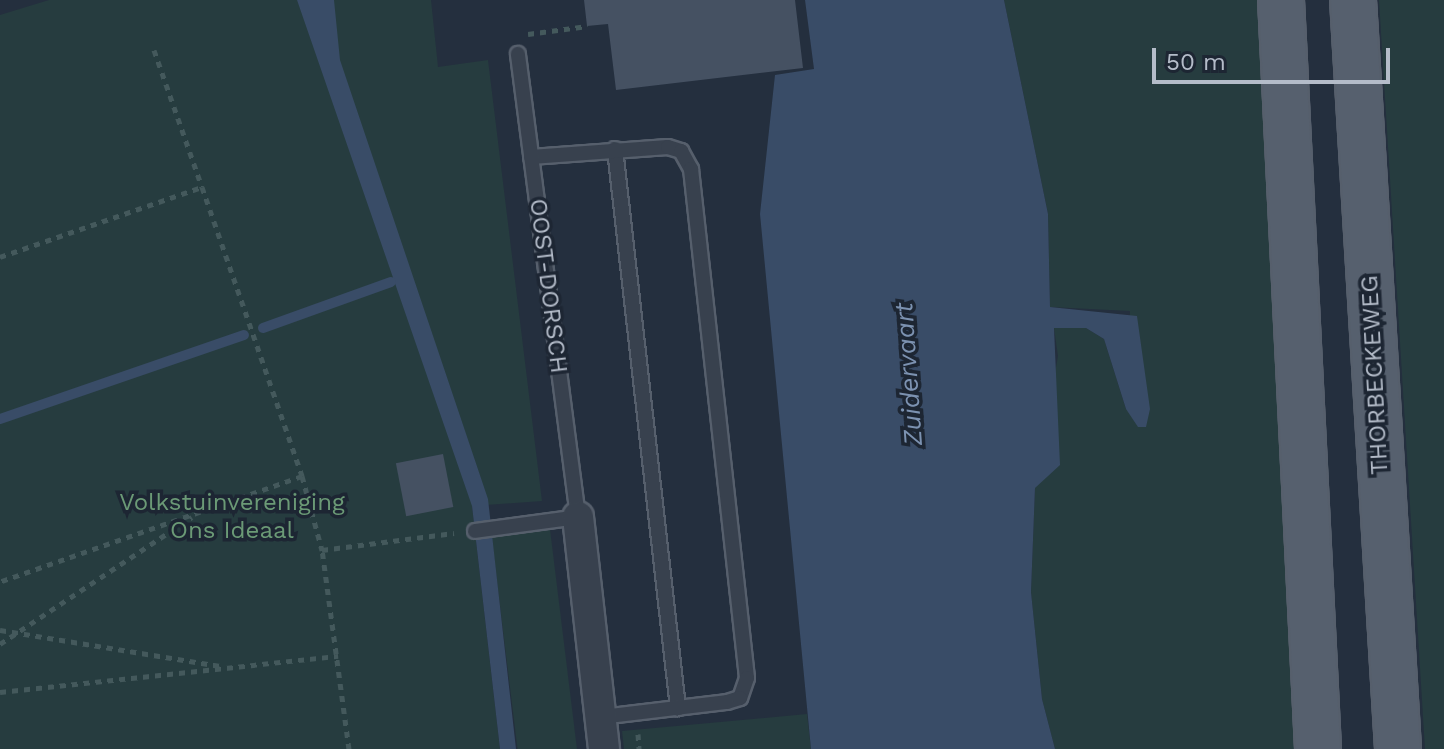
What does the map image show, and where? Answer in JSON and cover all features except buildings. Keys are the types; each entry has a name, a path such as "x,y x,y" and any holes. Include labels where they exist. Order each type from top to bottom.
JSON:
{"main road":[{"path":"1281,0 1318,749"},
{"name":"THORBECKEWEG","path":"1353,0 1398,749"}],"street":[{"name":"OOST-DORSCH","path":"578,517 604,749"}],"lane":[{"name":"OOST-DORSCH","path":"518,54 578,517"},
{"path":"615,149 678,708"},
{"path":"531,157 615,149 681,151 691,169 747,678 740,698 601,717"},
{"path":"475,531 578,517"}],"path":[{"path":"154,50 302,476 322,550 349,749"},
{"path":"0,257 202,187"},
{"path":"0,582 302,476"},
{"path":"0,644 200,512"},
{"path":"322,550 475,531"},
{"path":"0,630 230,667"},
{"path":"0,692 338,656"}],"green space":[{"name":"Volkstuinvereniging Ons Ideaal","path":"49,0 431,0 438,67 488,60 542,501 472,506 500,749 0,749 0,15"},
{"path":"1004,0 1269,0 1303,749 1055,749 1042,699 1031,592 1035,488 1058,356 1054,328 1086,328 1104,339 1126,409 1130,311 1050,307 1048,214"},
{"path":"1379,0 1444,0 1444,749 1425,749"},
{"path":"549,521 577,749 518,749 490,528"},
{"path":"807,714 811,749 624,749 622,731"}],"water":[{"path":"297,0 334,0 340,60 488,499 516,749 500,749 472,506"},
{"name":"Zuidervaart","path":"805,0 1004,0 1048,214 1050,307 1137,316 1150,409 1146,427 1138,427 1126,409 1104,339 1086,328 1054,328 1060,465 1035,488 1031,592 1042,699 1055,749 811,749 760,214 775,75 814,69"}],"waterway":[{"path":"263,328 391,282"},
{"path":"0,419 244,335"}]}
